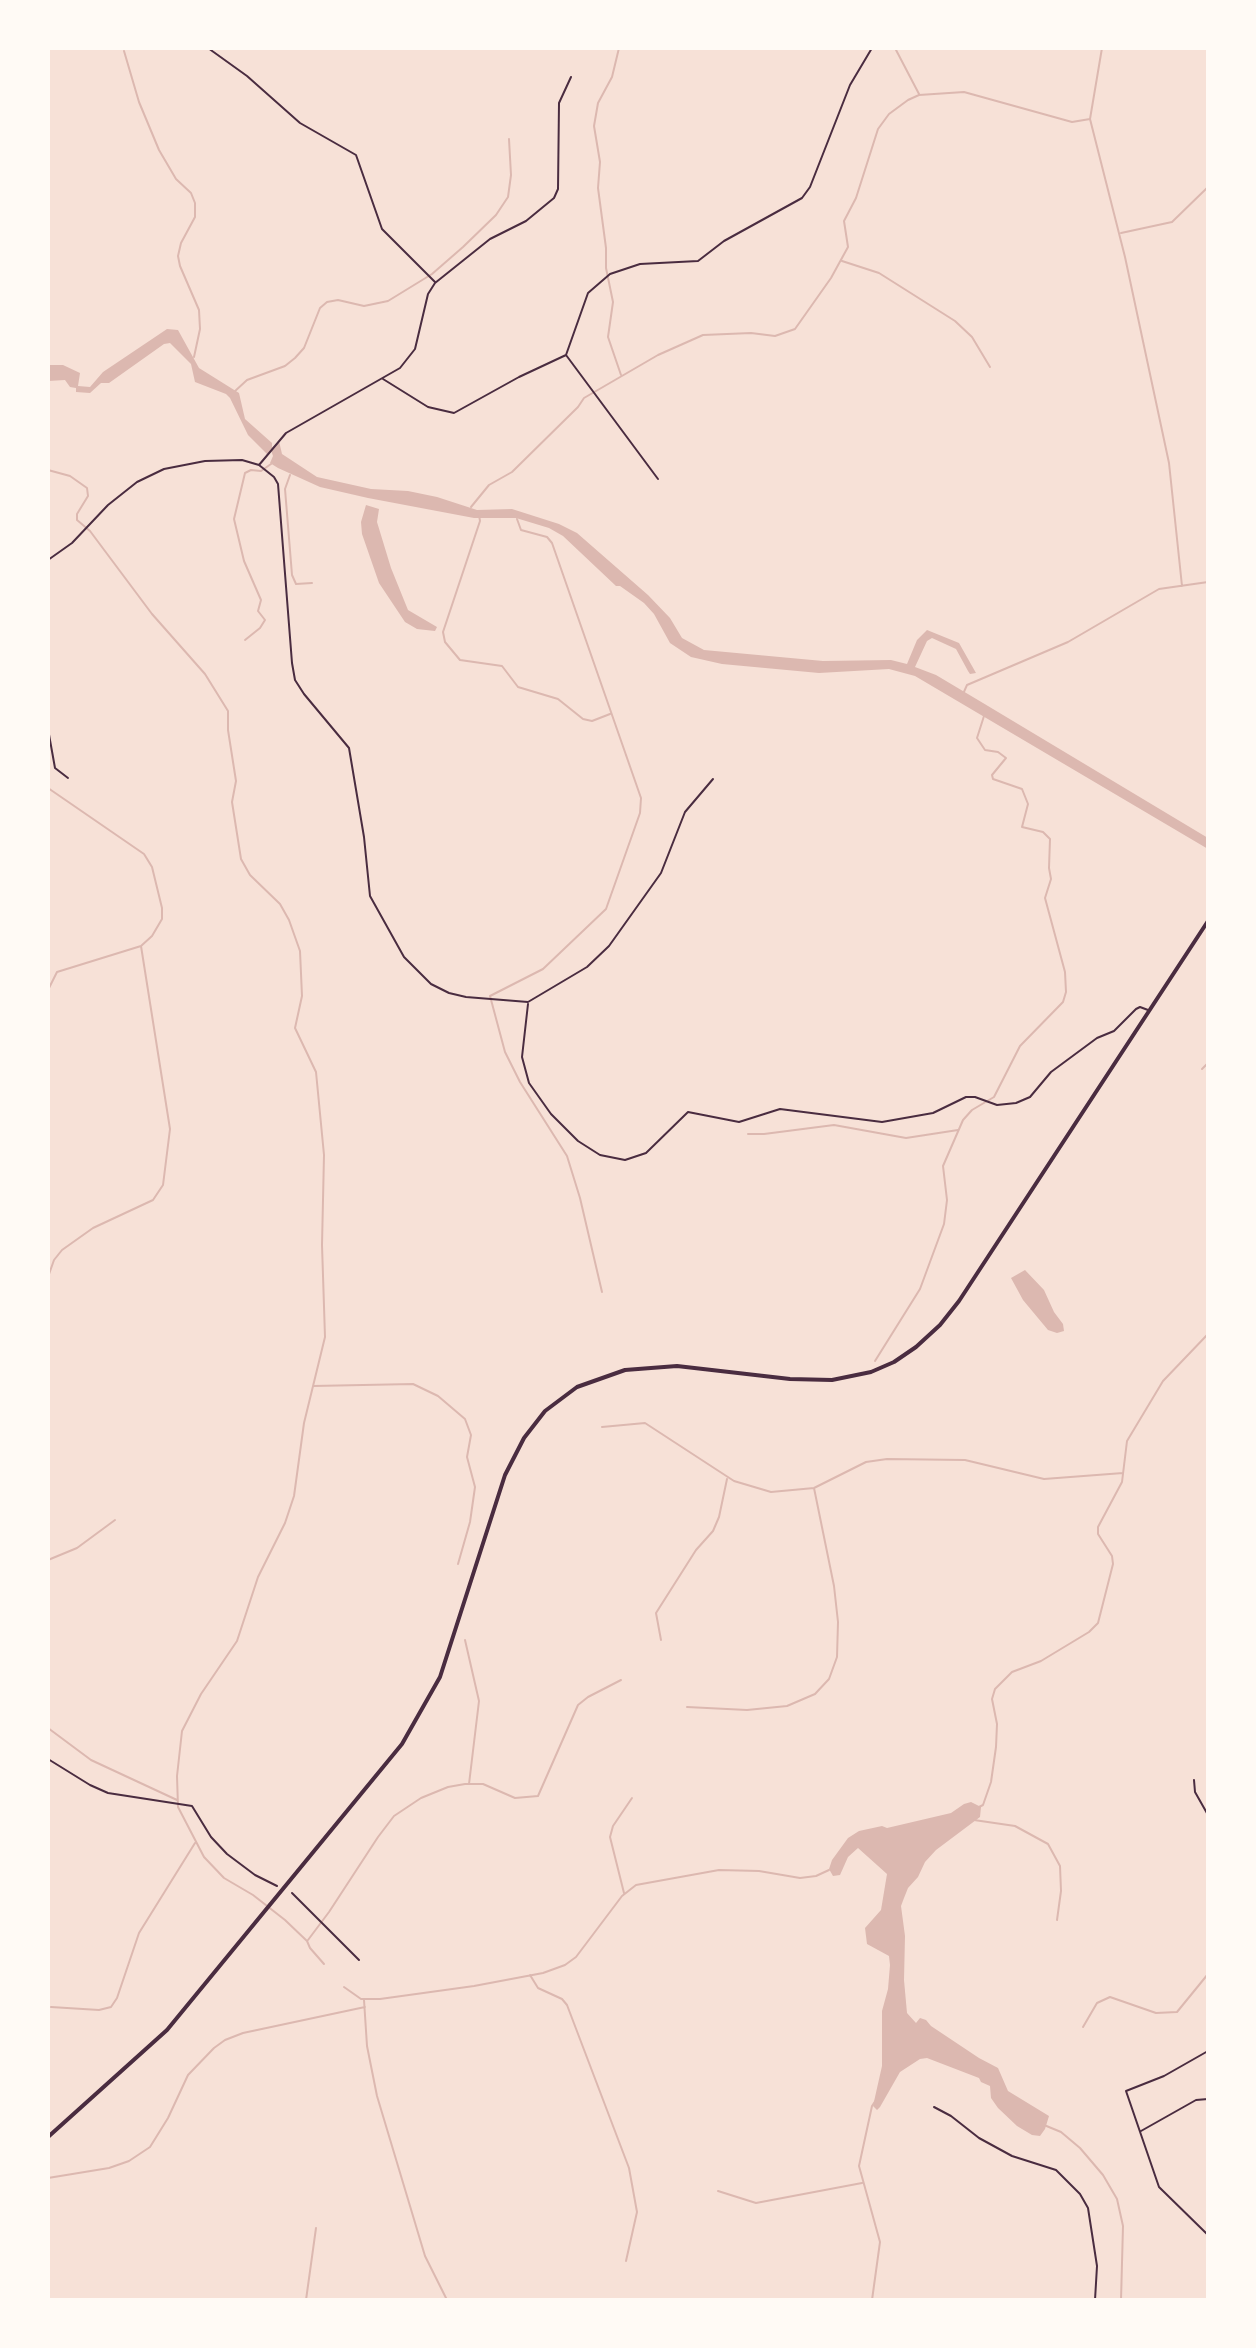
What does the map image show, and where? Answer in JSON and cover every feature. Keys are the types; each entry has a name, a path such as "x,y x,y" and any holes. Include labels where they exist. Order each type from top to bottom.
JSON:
{"main road":[{"path":"49,2136 167,2030 402,1744 429,1700 444,1665 505,1475 524,1438 545,1411 577,1387 625,1370 677,1366 822,1381 871,1372 906,1354 934,1332 959,1301 1208,921"}],"street":[{"path":"208,48 247,76 292,117 356,155 382,229 435,283"},
{"path":"382,379 428,407 452,413 566,355 588,293 610,274 640,264 698,261 724,241 802,198 810,187 850,85 872,48"},
{"path":"259,465 286,433 400,368 415,349 427,298 435,283 490,239 526,221 554,198 558,189 559,103 571,77"},
{"path":"566,355 658,479"},
{"path":"48,560 82,533 120,493 164,469 214,460 245,460 259,465 272,475 278,484 294,677 301,690 343,738 352,755 365,846 367,886 372,901 404,957 431,984 449,993 528,1002 587,967 609,946 661,873 685,812 713,779"},
{"path":"48,729 55,768 68,778"},
{"path":"528,1002 522,1057 529,1083 551,1114 578,1141 600,1155 625,1160 646,1153 688,1112 739,1122 780,1109 882,1122 933,1113 966,1097 997,1105 1016,1103 1030,1097 1051,1072 1097,1038 1114,1031 1137,1008 1149,1011"},
{"path":"48,1759 108,1793 194,1807 220,1848 249,1871 277,1886"},
{"path":"1194,1780 1195,1792 1208,1815"},
{"path":"292,1893 359,1960"},
{"path":"1208,2051 1164,2076 1126,2091 1159,2187 1208,2235"},
{"path":"1140,2132 1196,2100 1208,2099"},
{"path":"934,2107 1012,2156 1056,2170 1080,2194 1088,2208 1097,2266 1095,2300"}],"shaded area":[{"path":"167,329 178,330 199,368 239,393 245,419 272,443 272,448 279,441 282,454 317,477 371,489 408,491 477,510 512,509 559,524 577,533 648,595 670,618 682,638 704,650 823,661 891,660 907,664 917,640 927,630 959,643 976,673 970,674 956,649 932,638 927,641 915,667 936,675 1208,838 1208,849 915,676 889,669 819,673 722,664 691,657 670,643 644,603 616,586 563,536 549,528 516,518 474,518 368,498 320,487 278,468 270,463 273,456 271,450 267,454 248,435 230,398 195,382 191,364 170,343 164,344 109,383 101,383 90,393 76,392 76,388 70,387 65,380 48,381 48,365 63,365 80,373 78,386 90,387 103,372"},
{"path":"366,505 379,509 377,522 408,610 437,627 435,631 417,629 405,622 379,583 362,534 361,522"},
{"path":"1025,1270 1044,1290 1064,1331 1057,1333 1048,1330 1023,1300 1011,1278"},
{"path":"971,1802 981,1807 980,1817 925,1862 908,1888 901,1906 907,2013 916,2023 920,2018 926,2020 998,2068 1008,2091 1049,2116 1040,2136 1017,2126 998,2108 991,2098 990,2086 979,2078 927,2058 900,2072 880,2107 877,2110 873,2106 882,2066 882,2011 890,1965 889,1956 867,1944 865,1928 881,1910 887,1874 858,1848 848,1857 840,1875 833,1876 829,1869 848,1838 859,1831 882,1826 887,1828 951,1813"}],"waterway":[{"path":"619,48 612,77 598,103 594,126 600,162 598,188 606,268 613,302 608,337 621,375"},
{"path":"895,48 919,94"},
{"path":"1102,48 1090,119 1125,257 1169,463 1182,586"},
{"path":"124,51 139,102 159,150 195,203 195,217 181,243 178,256 199,310 200,329 194,357"},
{"path":"471,507 489,485 512,472 584,398 658,355 703,335 751,333 775,336 795,329 831,278 848,247 844,221 856,198 878,129 889,114 908,100 919,95 964,92 1072,122 1090,119"},
{"path":"234,392 247,380 285,366 295,358 304,348 320,308 327,302 338,300 364,306 388,301 432,274 463,247 496,215 508,197 511,175 509,139"},
{"path":"1121,233 1172,222 1208,187"},
{"path":"842,261 879,273 955,321 972,337 990,367"},
{"path":"245,640 265,620 258,611 261,600 244,561 234,519 245,473 261,471 271,464"},
{"path":"48,470 70,476 87,488 88,496 77,514 77,520 90,531 152,614 205,674 228,711 236,781 232,802 241,859 250,875 280,904 300,951 302,996 295,1028 316,1072 324,1155 322,1245 325,1337 304,1423 294,1496 285,1523 258,1577 237,1641 201,1694 182,1731 177,1776 178,1807 204,1857 224,1878 253,1895 285,1920 307,1941 324,1964"},
{"path":"290,475 285,489 292,575 296,584 312,583"},
{"path":"479,515 480,521 443,632 445,642 460,660 502,666 518,687 558,699 583,719 592,721 610,714"},
{"path":"517,519 521,530 547,537 552,543 641,798 640,813 606,909 543,969 490,996 505,1052 520,1082 567,1156 602,1292"},
{"path":"963,694 967,685 1068,642 1159,589 1208,582"},
{"path":"875,1361 920,1289 944,1224 947,1200 943,1166 963,1120 972,1110 994,1097 1020,1046 1063,1002 1066,992 1065,972 1045,898 1051,879 1050,839 1043,832 1022,827 1028,804 1022,789 993,779 992,775 1006,758 998,752 985,750 977,738 984,716"},
{"path":"48,788 144,854 152,867 162,908 162,919 152,936 141,946 57,972 48,990"},
{"path":"48,1277 54,1260 62,1250 93,1228 153,1200 163,1185 170,1129 141,946"},
{"path":"1202,1069 1208,1063"},
{"path":"748,1134 834,1125 906,1138 958,1130"},
{"path":"979,1807 983,1805 991,1782 996,1747 997,1724 992,1699 995,1689 1012,1672 1041,1661 1089,1632 1098,1623 1113,1564 1112,1556 1098,1534 1098,1527 1122,1482 1127,1441 1163,1381 1208,1334"},
{"path":"313,1386 413,1384 438,1396 465,1419 471,1435 467,1457 475,1487 470,1522 458,1564"},
{"path":"602,1427 645,1423 734,1481 771,1492 814,1488 866,1462 887,1459 965,1460 1044,1479 1123,1473"},
{"path":"661,1640 656,1613 696,1550 713,1531 727,1479"},
{"path":"687,1707 747,1710 787,1706 815,1694 829,1679 837,1657 838,1622 834,1586 814,1488"},
{"path":"48,1560 77,1548 115,1520"},
{"path":"465,1640 479,1701 469,1784"},
{"path":"308,1940 394,1816 421,1798 465,1784 483,1784 515,1798 538,1796 578,1705 621,1680"},
{"path":"48,1728 91,1760 177,1800"},
{"path":"624,1893 610,1837 613,1826 632,1798"},
{"path":"974,1820 1015,1826 1048,1844 1060,1866 1057,1920"},
{"path":"51,2007 99,2010 111,2007 117,1998 139,1933 195,1843"},
{"path":"344,1987 361,1999 380,1999 543,1973 576,1957 622,1896 636,1885 719,1870 759,1871 800,1878 829,1870"},
{"path":"1083,2027 1097,2003 1110,1997 1156,2013 1177,2012 1208,1974"},
{"path":"530,1975 538,1988 562,1999 567,2005 629,2168 637,2212 626,2261"},
{"path":"364,2000 367,2046 377,2096 425,2256 447,2300"},
{"path":"48,2178 109,2168 129,2161 150,2147 188,2075 225,2040 243,2033 365,2007"},
{"path":"872,2300 880,2242 859,2166 876,2100"},
{"path":"1044,2125 1061,2132 1080,2148 1103,2175 1117,2199 1123,2226 1121,2300"},
{"path":"718,2191 756,2203 862,2183"},
{"path":"306,2300 316,2228"}]}
